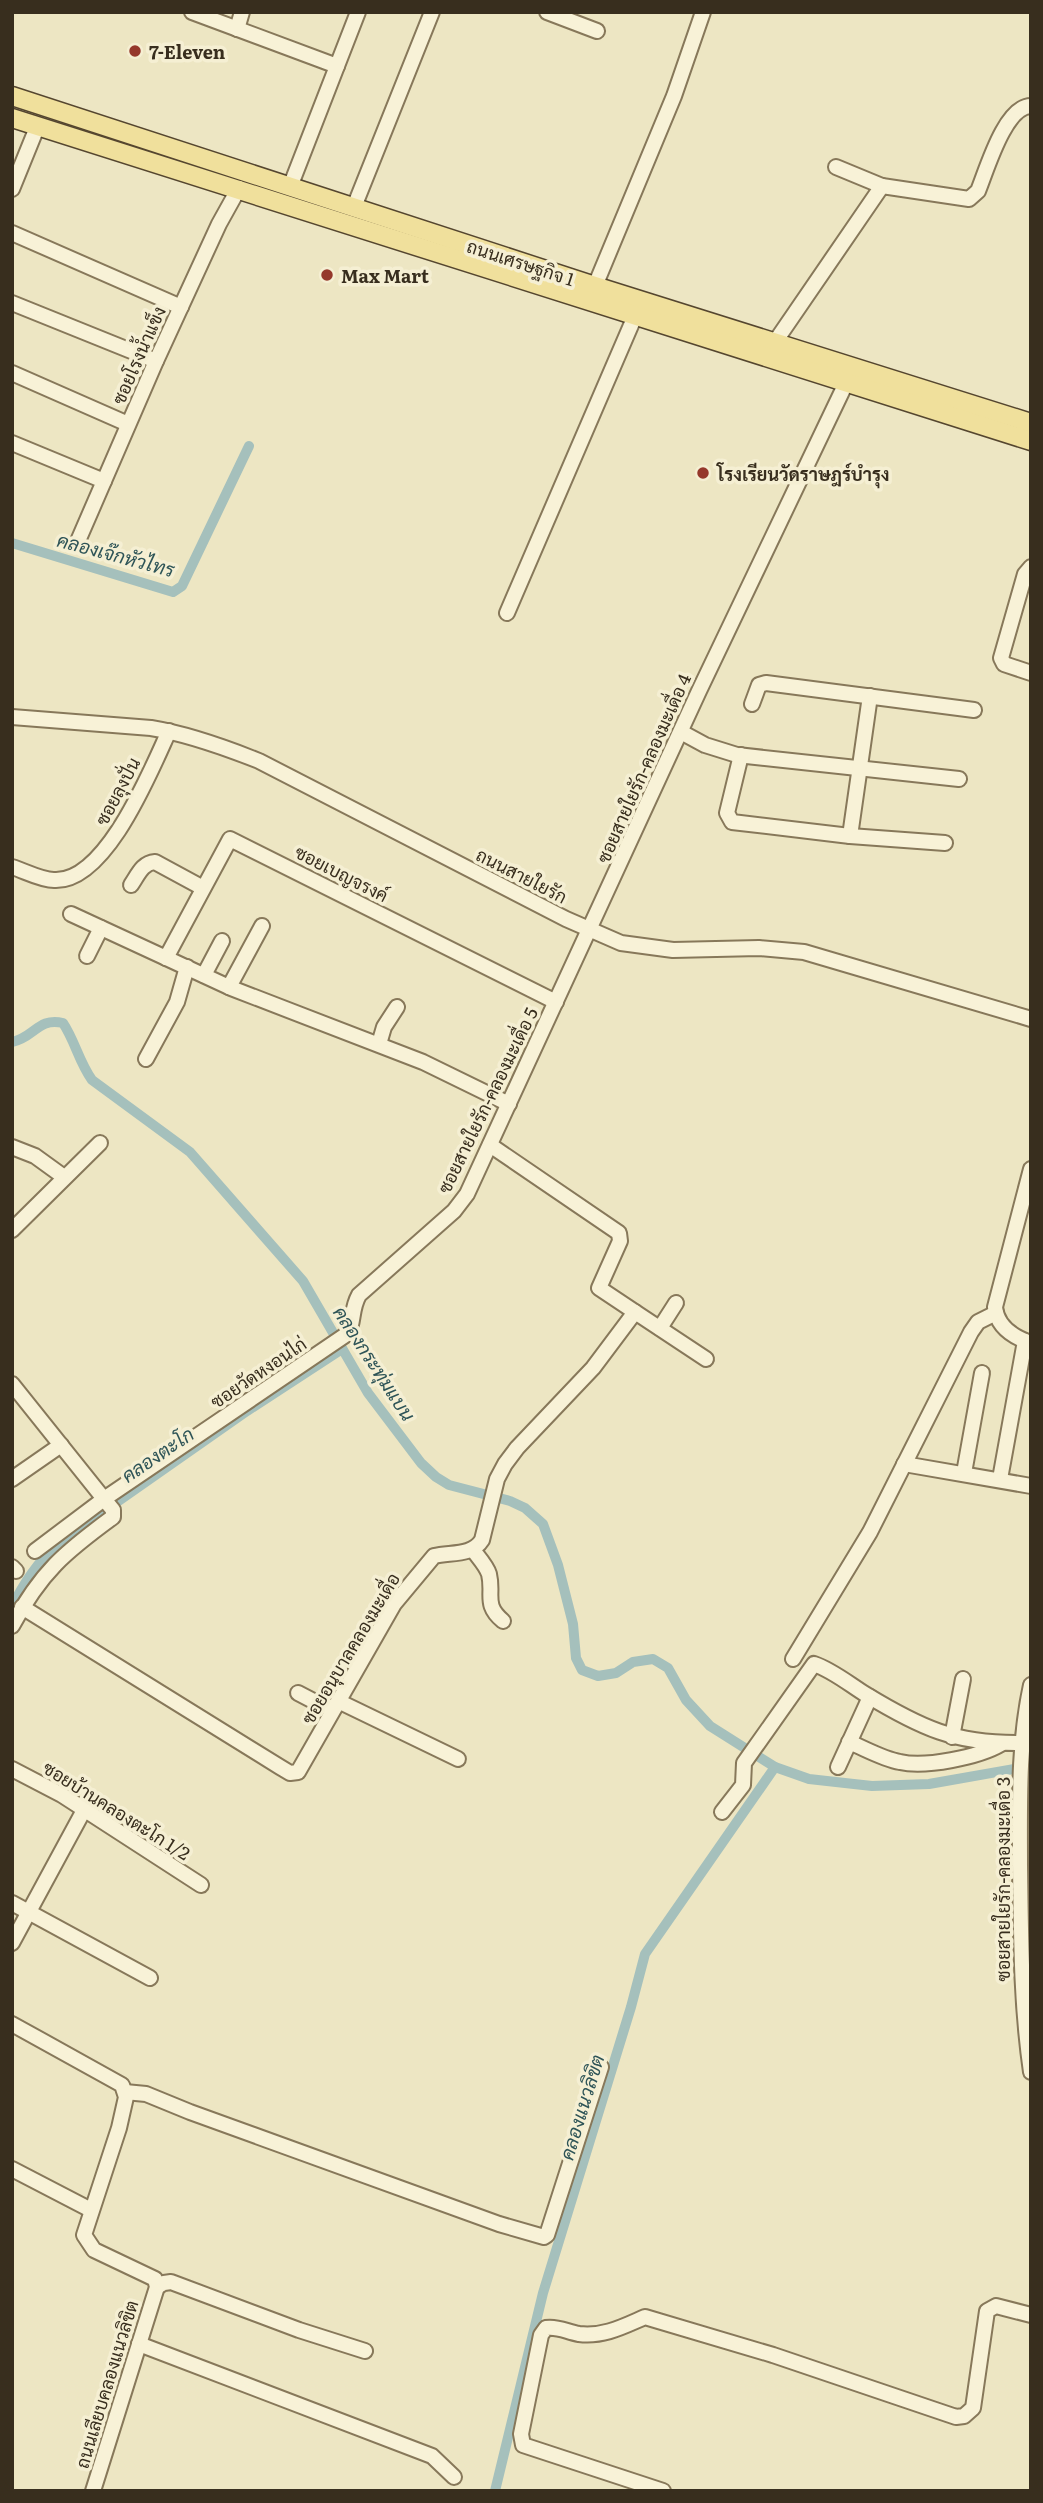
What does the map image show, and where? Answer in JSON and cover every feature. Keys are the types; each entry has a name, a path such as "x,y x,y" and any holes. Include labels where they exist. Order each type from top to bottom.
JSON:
{"main road":[{"name":"ถนนเศรษฐกิจ 1","path":"12,96 775,342 973,413 1031,441"},
{"name":"ถนนเศรษฐกิจ 1","path":"12,118 847,381 973,413 1031,422"}],"street":[{"path":"192,12 337,66"},
{"path":"237,29 242,12"},
{"path":"290,187 358,12"},
{"path":"354,207 432,12"},
{"path":"547,12 597,31"},
{"path":"595,286 674,96 703,12"},
{"path":"836,167 882,186 969,199 978,191 1007,122 1020,108 1031,106"},
{"path":"12,189 37,124"},
{"path":"775,342 882,186"},
{"name":"ซอยโรงน้ำแข็ง","path":"78,541 181,307 219,224 239,188"},
{"path":"12,233 181,307"},
{"path":"12,303 156,362"},
{"path":"507,613 635,316"},
{"path":"12,373 128,424"},
{"name":"ซอยสายใยรัก-คลองมะเดื่อ 4","path":"591,930 681,732 847,381"},
{"path":"12,443 104,481"},
{"path":"1031,567 1025,575 1001,658 1004,664 1031,673"},
{"path":"752,704 760,685 766,683 974,710"},
{"path":"850,836 870,696"},
{"name":"ถนนสายใยรัก","path":"12,717 127,725 169,731 259,761 566,919 621,943 673,950 779,948 804,952 1031,1020"},
{"name":"ซอยลุงปั่น","path":"12,867 54,880 83,871 113,841 169,731"},
{"path":"681,732 705,745 741,755 959,779"},
{"path":"741,755 727,813 732,822 850,836 945,843"},
{"name":"ซอยเบญจรงค์","path":"166,958 229,840 233,839 556,1002"},
{"path":"131,885 142,867 149,862 155,862 203,888"},
{"path":"71,914 229,987 423,1062 509,1104"},
{"path":"229,987 262,926"},
{"path":"87,956 101,928"},
{"name":"ซอยสายใยรัก-คลองมะเดื่อ 5","path":"347,1334 352,1327 352,1308 359,1296 454,1211 467,1194 591,930"},
{"path":"204,975 222,941"},
{"path":"146,1059 177,1002 187,967"},
{"path":"379,1044 384,1027 397,1007"},
{"path":"12,1230 100,1143"},
{"path":"489,1146 619,1233 620,1241 599,1288 706,1359"},
{"path":"12,1147 35,1156 64,1177"},
{"path":"1000,1479 1028,1342 1006,1331 996,1313 996,1301 1031,1169"},
{"path":"660,1328 676,1303"},
{"path":"503,1621 495,1614 489,1600 489,1576 473,1550 482,1540 497,1479 517,1448 593,1368 635,1312"},
{"path":"793,1659 870,1532 971,1332 978,1322 996,1313"},
{"name":"ซอยวัดหงอนไก่","path":"108,1504 347,1334"},
{"path":"964,1473 982,1373"},
{"path":"12,1384 108,1504 113,1517 71,1547 42,1577 15,1616"},
{"path":"12,1479 61,1446"},
{"path":"904,1464 1031,1486"},
{"path":"35,1552 108,1504"},
{"name":"ซอยอนุบาลคลองมะเดื่อ","path":"15,1616 290,1773 298,1772 394,1604 421,1568 434,1556 473,1550"},
{"path":"722,1812 743,1785 744,1763 814,1664 916,1723 952,1737 1002,1743 1021,1750"},
{"path":"952,1737 963,1678"},
{"name":"ซอยสายใยรัก-คลองมะเดื่อ 3","path":"1031,1685 1020,1775 1021,1978 1031,2072"},
{"path":"298,1693 323,1706 336,1704 458,1759"},
{"path":"838,1767 870,1697"},
{"path":"849,1742 905,1763 971,1755 1002,1743"},
{"name":"ซอยบ้านคลองตะโก 1/2","path":"12,1769 84,1810 201,1885"},
{"path":"12,1943 84,1810"},
{"path":"12,1903 150,1978"},
{"path":"12,2024 122,2085 125,2092 146,2094 499,2224 544,2237 547,2235 601,2067"},
{"name":"ถนนเลียบคลองแนวลิขิต","path":"93,2491 157,2287 155,2279 94,2250 84,2235 119,2127 125,2092"},
{"path":"12,2169 91,2210"},
{"path":"157,2287 171,2282 299,2330 365,2351"},
{"path":"663,2491 523,2445 521,2434 541,2335 546,2328 553,2327 579,2334 600,2333 615,2331 645,2317 810,2367 957,2417 964,2416 973,2408 987,2311 996,2306 1031,2315"},
{"path":"139,2344 432,2456 454,2477"}],"waterway":[{"name":"คลองเจ๊กหัวไทร","path":"12,543 173,592 182,586 249,446"},
{"name":"คลองกระทุ่มแบน","path":"12,1042 42,1025 63,1023 92,1080 190,1152 303,1281 368,1393 421,1463 449,1485 510,1501 525,1508 543,1524 558,1565 573,1624 576,1658 582,1670 598,1676 616,1673 633,1662 653,1659 668,1668 686,1700 710,1726 775,1767 809,1779 872,1786 929,1784 1031,1766"},
{"name":"คลองตะโก","path":"12,1607 32,1573 57,1544 247,1411 342,1349"},
{"name":"คลองแนวลิขิต","path":"495,2491 543,2293 645,1954 775,1767"}],"place":[{"name":"7-Eleven","path":"135,51"},
{"name":"Max Mart","path":"327,275"},
{"name":"โรงเรียนวัดราษฎร์บํารุง","path":"703,473"}]}
